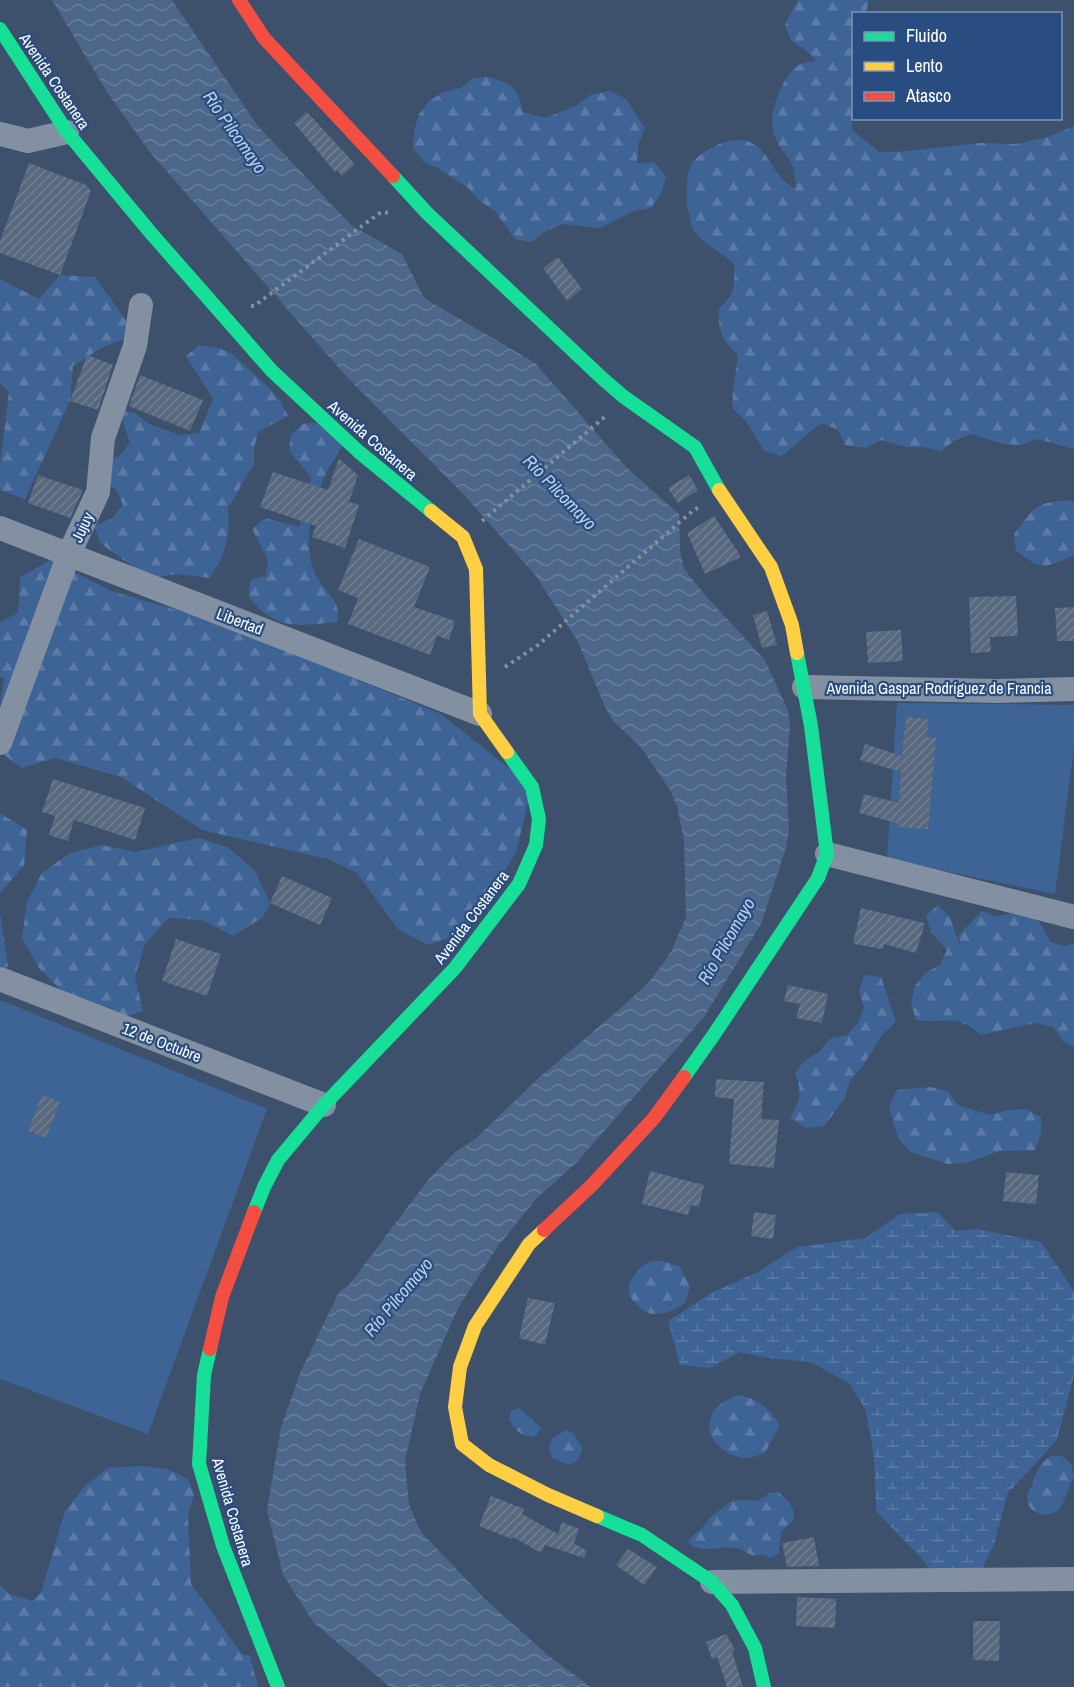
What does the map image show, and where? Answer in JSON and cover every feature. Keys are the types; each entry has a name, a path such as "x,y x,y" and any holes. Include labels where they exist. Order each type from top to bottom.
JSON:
{"street":[{"path":"239,0 264,38 427,213 603,379 624,397 695,447 721,492 771,567 792,625 814,750 827,854 818,878 715,1033 654,1118 592,1185 529,1244 475,1326 460,1367 455,1407 462,1444 489,1466 548,1495 642,1535 711,1582 732,1605 755,1648 764,1687"},
{"name":"Avenida Costanera","path":"0,29 67,132 150,232 272,371 358,452 463,537 476,569 480,714 532,787 539,819 537,846 519,884 454,968 324,1106 278,1160 264,1187 222,1297 204,1375 199,1464 223,1546 278,1687"},
{"path":"0,134 28,141 67,132"},
{"name":"Jujuy","path":"0,743 69,554 98,492 104,438 135,346 141,305"},
{"name":"Libertad","path":"0,528 480,714"},
{"name":"Avenida Gaspar Rodríguez de Francia","path":"804,687 998,691 1074,688"},
{"path":"827,854 1074,917"},
{"name":"12 de Octubre","path":"0,979 324,1106"},
{"path":"711,1582 1074,1579"}],"path":[{"path":"254,306 381,212"},
{"path":"475,527 607,415"},
{"path":"479,684 538,645 689,513"}],"green space":[{"path":"798,0 869,0 866,12 852,12 852,130 879,152 980,143 1016,144 1048,137 1074,126 1074,449 1037,439 1021,445 1004,444 971,434 954,441 941,451 923,447 906,447 881,440 865,448 845,445 838,430 822,423 781,456 764,451 746,421 733,409 733,389 738,355 722,335 719,309 733,290 734,264 703,241 695,232 689,217 688,176 693,162 703,153 723,143 743,140 759,148 780,176 795,189 794,170 773,131 773,114 778,95 787,77 799,65 817,61 791,40 785,25"},
{"path":"489,77 513,88 519,97 523,112 545,118 578,105 590,95 610,91 626,99 645,128 638,145 637,163 654,162 666,176 661,193 651,208 634,211 600,228 563,224 546,231 531,242 515,239 495,211 480,201 468,188 424,162 413,148 414,131 419,114 429,101 444,92 461,88 473,78"},
{"path":"60,275 95,277 136,334 103,347 73,366 70,401 25,499 0,490 0,465 9,392 0,383 0,279 39,299"},
{"path":"199,345 215,347 231,353 280,400 288,416 258,432 254,449 254,465 228,508 229,528 226,545 210,578 176,574 160,577 144,574 101,544 94,526 111,519 123,505 116,490 102,479 102,462 119,456 130,443 119,410 135,413 149,424 180,435 199,433 213,399 186,356"},
{"path":"320,422 343,445 319,491 313,509 309,545 311,561 317,577 336,604 338,622 289,624 269,616 249,597 250,580 266,576 268,560 252,529 265,518 299,527 305,510 311,477 289,451 291,435 303,424"},
{"path":"1068,500 1074,502 1074,555 1050,565 1044,565 1032,562 1016,551 1014,534 1036,508 1048,503"},
{"path":"51,560 111,591 284,641 348,676 441,714 532,787 516,852 483,910 461,933 428,945 398,929 357,873 328,859 202,830 121,777 55,758 22,768 0,752 0,706 4,679 0,676 0,622 18,613 20,577"},
{"path":"897,703 1074,705 1074,747 1055,894 887,859"},
{"path":"0,813 27,830 24,866 0,893"},
{"path":"199,838 229,848 255,871 270,903 263,917 233,936 202,920 168,918 145,944 135,977 143,1011 128,1016 93,1009 63,992 39,968 22,938 27,902 42,873 70,853 102,845 135,852"},
{"path":"938,905 950,917 960,946 959,935 982,911 996,917 1015,913 1030,916 1041,925 1050,942 1066,946 1074,943 1074,1047 1064,1042 1053,1027 1035,1023 981,1035 973,1028 958,1022 916,1020 911,1003 915,986 925,973 940,965 947,950 931,932 926,916"},
{"path":"0,913 8,966 0,972"},
{"path":"864,975 881,977 896,1022 883,1034 862,1067 850,1080 845,1098 824,1126 807,1128 790,1118 799,1096 795,1073 805,1060 819,1052 830,1039 847,1035 858,1023 864,1008 859,991"},
{"path":"0,1000 267,1109 148,1434 0,1379"},
{"path":"930,1087 947,1091 958,1105 990,1115 1009,1110 1026,1109 1041,1117 1041,1133 1035,1150 999,1151 966,1163 948,1164 910,1152 898,1138 889,1107 897,1090"},
{"path":"937,1212 956,1231 977,1229 1041,1242 1074,1291 1074,1375 1057,1440 1008,1493 994,1545 977,1579 945,1590 922,1559 876,1511 874,1457 866,1411 850,1384 811,1362 767,1358 739,1352 710,1368 680,1365 668,1321 711,1293 758,1272 797,1247 865,1238 900,1214"},
{"path":"663,1261 680,1267 690,1287 685,1303 662,1314 646,1312 632,1300 629,1290 631,1281 639,1270 645,1264"},
{"path":"738,1395 762,1405 780,1425 765,1453 749,1458 739,1457 723,1450 712,1438 709,1423 714,1410"},
{"path":"519,1408 541,1428 536,1436 520,1433 509,1420 511,1411"},
{"path":"566,1430 574,1434 583,1450 576,1462 568,1465 551,1457 549,1448 551,1439"},
{"path":"1052,1456 1061,1456 1071,1463 1074,1477 1058,1510 1043,1515 1030,1508 1027,1496 1039,1468"},
{"path":"139,1466 167,1469 188,1479 194,1494 188,1515 191,1584 242,1654 250,1656 258,1687 0,1687 0,1585 9,1594 32,1601 41,1593 65,1511 85,1486 108,1468"},
{"path":"778,1492 792,1507 794,1520 781,1532 779,1553 771,1558 763,1554 754,1556 740,1549 729,1547 705,1549 688,1542 709,1518 730,1502 755,1501 769,1493"}],"water":[{"name":"Río Pilcomayo","path":"52,0 172,0 257,125 351,225 402,254 424,298 535,363 627,468 679,514 680,551 684,569 765,660 787,708 790,724 786,777 789,830 786,848 761,924 704,1017 577,1162 536,1199 498,1246 458,1308 420,1394 405,1461 409,1505 421,1532 487,1601 549,1656 591,1687 390,1687 314,1623 283,1575 267,1510 281,1427 300,1373 339,1292 349,1285 428,1180 455,1152 474,1140 541,1076 650,981 671,952 686,917 684,840 677,806 670,790 640,746 614,722 605,707 578,642 536,576 465,496 344,374 149,151 107,92"}],"building":[{"path":"307,112 355,164 342,176 337,170 335,172 294,123"},
{"path":"29,163 86,185 91,191 60,275 0,253 0,241"},
{"path":"558,257 582,289 567,301 543,268"},
{"path":"87,355 113,365 98,410 70,401"},
{"path":"140,375 203,400 190,431 129,406"},
{"path":"339,459 358,475 349,502 359,505 345,548 312,537 316,526 260,507 273,472 328,490"},
{"path":"38,475 83,490 70,518 28,503"},
{"path":"689,475 698,490 678,503 668,488"},
{"path":"714,516 740,555 739,558 705,574 687,533"},
{"path":"359,539 430,567 414,607 455,621 449,640 437,636 430,655 348,624 358,598 338,590"},
{"path":"1016,596 1018,636 990,637 991,652 971,653 969,597"},
{"path":"1074,607 1074,641 1057,641 1055,608"},
{"path":"767,611 777,645 762,648 753,615"},
{"path":"901,630 903,661 868,663 866,632"},
{"path":"906,717 928,719 927,737 936,738 928,829 897,827 897,823 859,813 864,794 899,803 901,772 860,760 865,744 902,756"},
{"path":"53,779 145,808 135,840 74,820 68,841 49,835 55,816 42,812"},
{"path":"282,876 332,898 320,925 270,903"},
{"path":"861,908 925,923 916,953 884,944 883,949 853,944"},
{"path":"176,939 221,954 207,996 162,981"},
{"path":"788,985 828,994 822,1023 796,1018 800,1004 784,1001"},
{"path":"716,1079 764,1082 761,1119 779,1120 774,1168 729,1164 734,1099 715,1097"},
{"path":"42,1095 60,1102 46,1138 28,1131"},
{"path":"650,1171 704,1185 699,1207 691,1205 688,1215 642,1204"},
{"path":"1006,1172 1039,1175 1036,1204 1003,1201"},
{"path":"754,1212 776,1215 773,1239 751,1236"},
{"path":"528,1298 555,1303 545,1345 519,1338"},
{"path":"491,1496 524,1509 522,1514 558,1534 562,1522 579,1529 574,1543 587,1551 584,1558 545,1545 541,1553 513,1537 512,1539 479,1526"},
{"path":"814,1537 819,1566 787,1567 782,1543"},
{"path":"628,1549 657,1567 644,1585 616,1565"},
{"path":"797,1597 836,1599 835,1628 796,1626"},
{"path":"973,1621 1000,1621 999,1661 973,1660"},
{"path":"726,1634 735,1650 732,1651 743,1687 727,1687 717,1657 712,1659 706,1642"}],"traffic: fast":[{"path":"0,29 67,132 150,232 272,371 359,452 431,511"},
{"path":"393,176 427,213 603,379 624,397 695,447 719,490"},
{"path":"684,1077 818,878 827,854 811,726 797,653"},
{"path":"254,1212 278,1160 324,1105 455,968 519,884 536,845 539,819 532,787 507,752"},
{"path":"210,1349 204,1375 199,1464 223,1546 278,1687"},
{"path":"597,1516 642,1535 712,1582 732,1605 755,1648 764,1687"}],"traffic: slow":[{"path":"719,490 771,567 792,625 797,653"},
{"path":"431,511 463,537 476,569 480,714 507,752"},
{"path":"544,1230 529,1244 475,1326 460,1367 455,1407 462,1444 489,1465 548,1495 597,1516"}],"traffic: jam":[{"path":"239,0 264,38 393,176"},
{"path":"544,1230 592,1185 654,1118 684,1077"},
{"path":"210,1349 222,1297 254,1212"}]}
